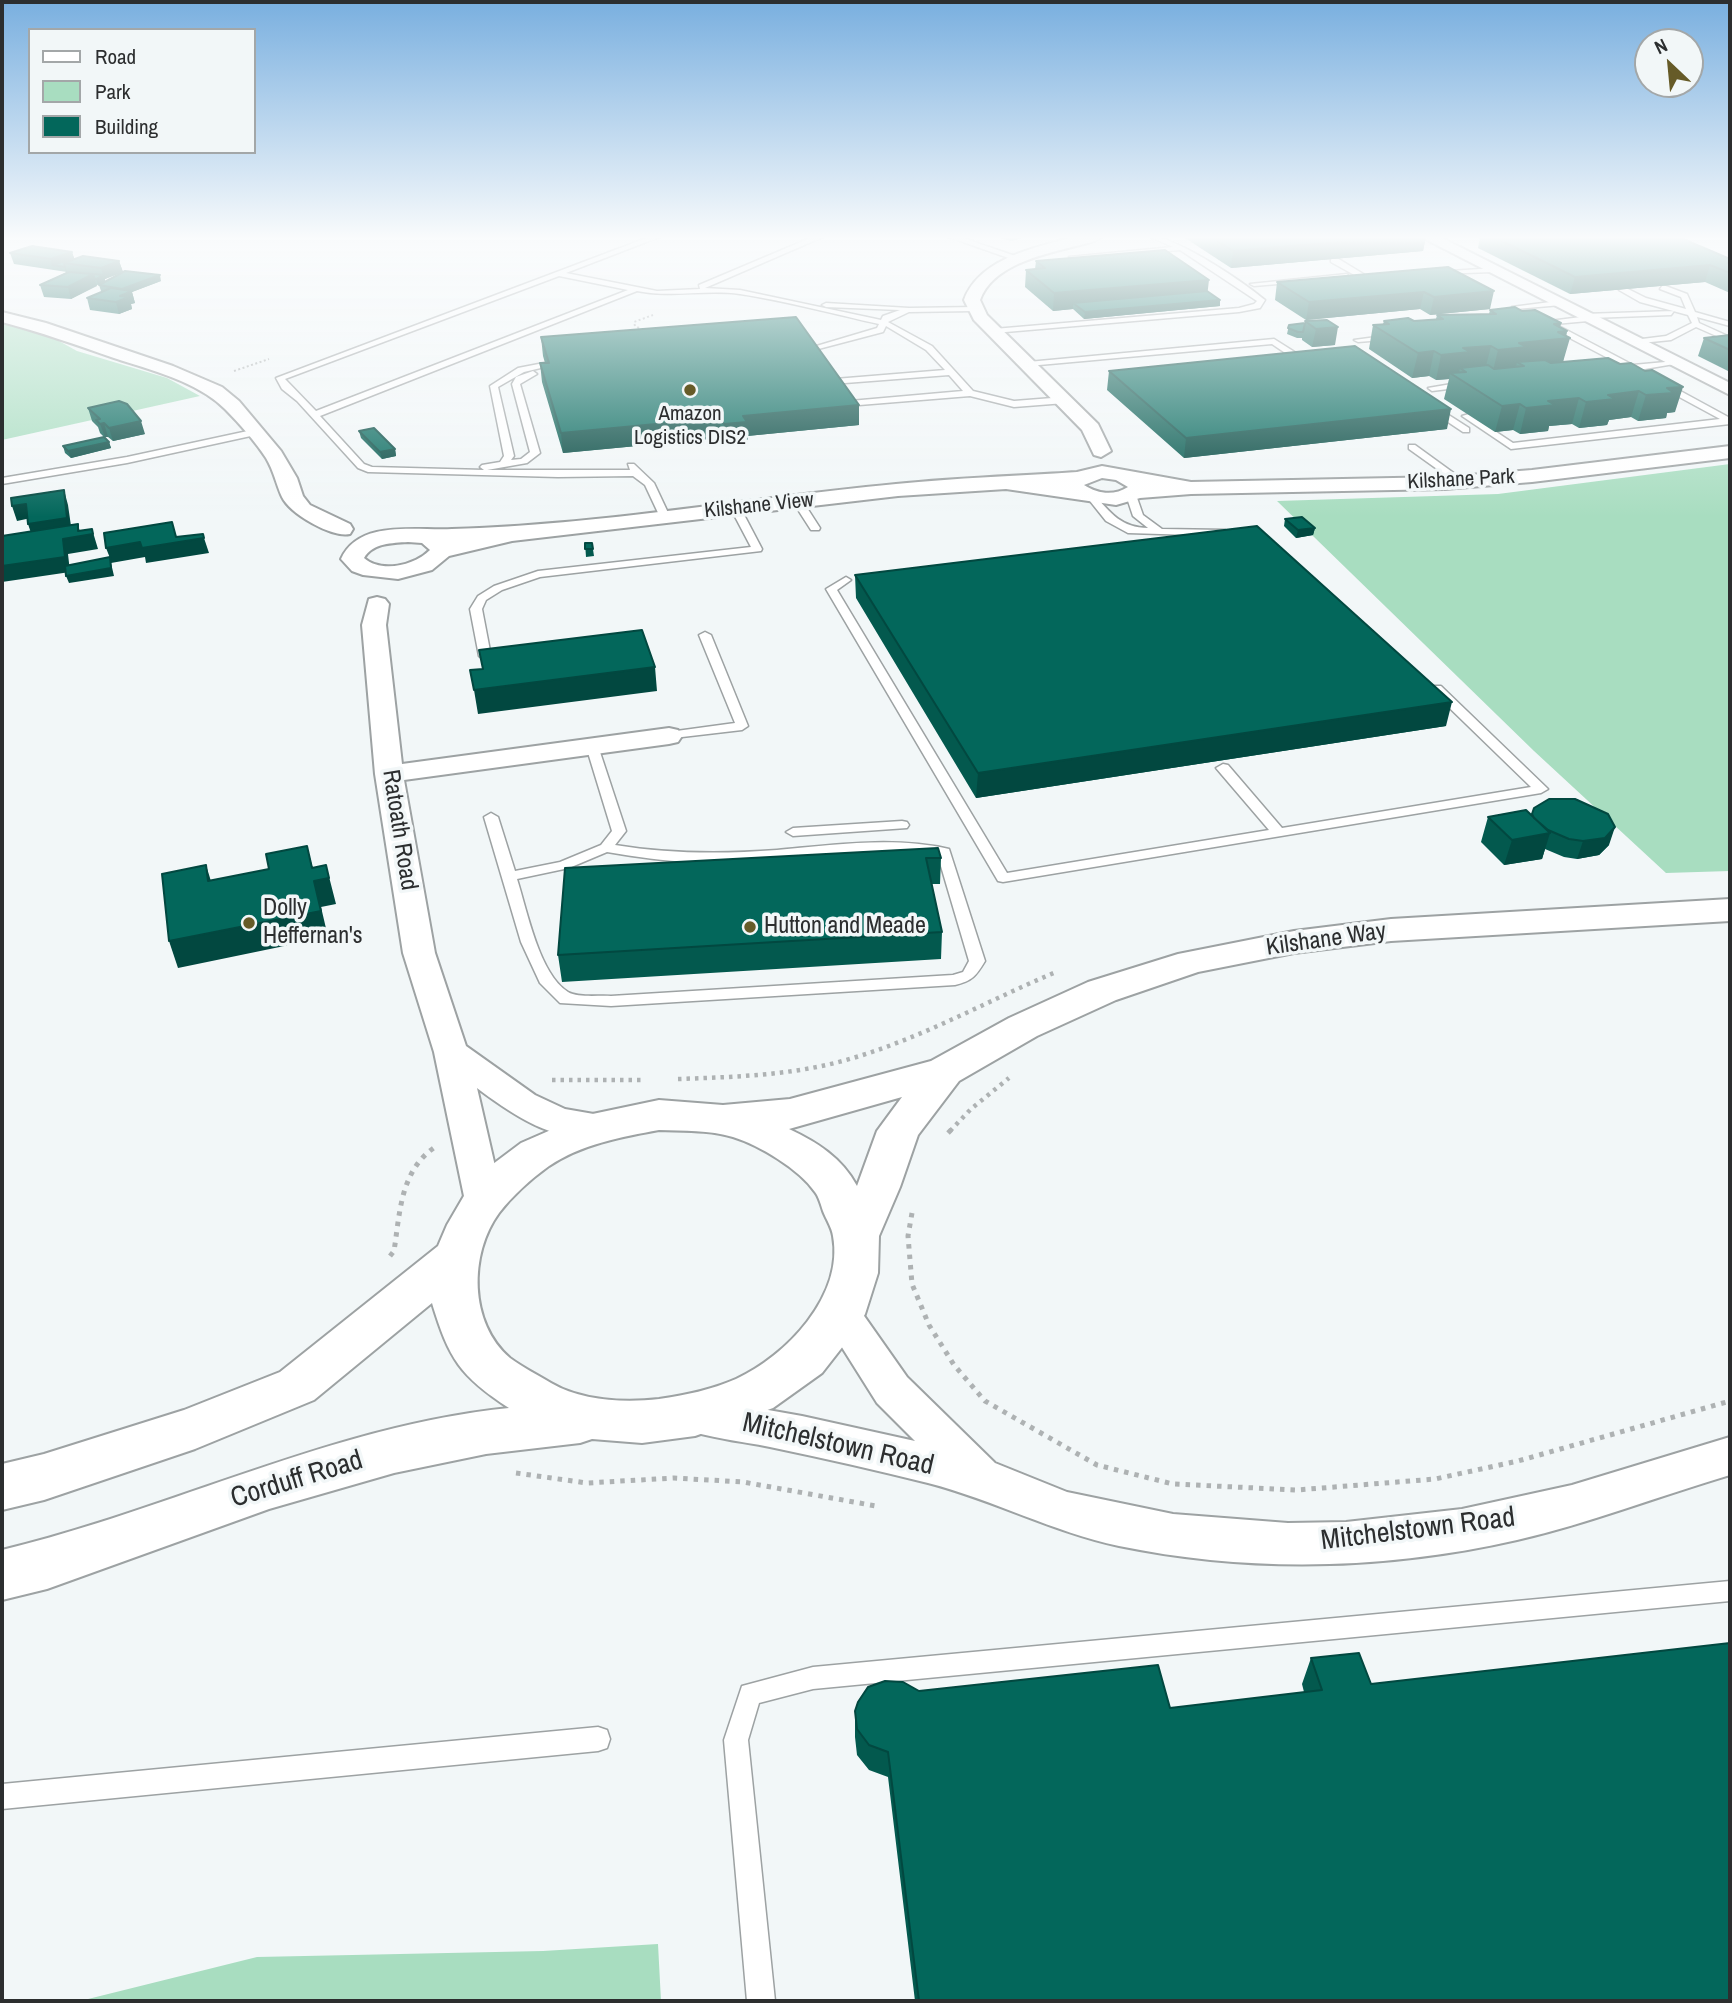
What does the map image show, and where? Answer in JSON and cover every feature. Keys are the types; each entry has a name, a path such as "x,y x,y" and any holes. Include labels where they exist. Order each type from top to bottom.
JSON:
{"street":[{"path":"47,329 194,380 216,391 257,432 274,455 287,478 293,498 303,509 342,529 393,536"},
{"path":"1609,329 1730,390"},
{"path":"994,331 1091,428 1101,451 1129,485"},
{"path":"1083,486 1101,451"},
{"name":"Kilshane Park","path":"1083,486 1112,498 1129,485 1191,488 1461,482 1730,452"},
{"name":"Kilshane View","path":"393,536 512,534 954,485 1083,486"},
{"name":"Ratoath Road","path":"342,529 377,604 374,625 389,775 419,953 451,1052 484,1201"},
{"name":"Kilshane View","path":"441,551 512,534"},
{"path":"393,536 370,542 358,561 387,572 417,568 429,563 441,551 439,545 422,537"},
{"path":"377,604 417,568"},
{"path":"389,775 669,736"},
{"name":"Kilshane Way","path":"714,1118 790,1114 945,1071 1023,1027 1102,991 1204,960 1294,942 1391,930 1730,910"},
{"path":"451,1052 522,1104 558,1121 598,1126"},
{"name":"Kilshane Way","path":"856,1236 878,1187 898,1131 945,1071"},
{"path":"659,1115 714,1118 748,1126 804,1154 834,1184 856,1236 855,1273 841,1314 805,1359 755,1393 695,1415 642,1422 600,1420 545,1405 492,1371 467,1339 454,1298 457,1256 468,1225 484,1201 508,1175 536,1154 598,1126 659,1115"},
{"path":"2,1487 44,1477 195,1427 297,1385 457,1256"},
{"name":"Mitchelstown Road","path":"841,1314 892,1390 979,1478"},
{"name":"Mitchelstown Road","path":"695,1415 813,1435 979,1478 1053,1507 1120,1525 1197,1538 1313,1545 1396,1539 1472,1529 1571,1506 1730,1456"},
{"name":"Corduff Road","path":"2,1575 47,1564 270,1486 394,1451 486,1432 600,1420"}],"lane":[{"path":"412,329 280,379 365,468 571,474 635,473 649,483 665,517"},
{"path":"315,415 532,329"},
{"path":"807,350 880,329"},
{"path":"896,329 929,348 967,390"},
{"path":"994,331 1012,329"},
{"path":"1558,329 1644,375"},
{"path":"1633,342 1668,338 1685,329"},
{"path":"1708,329 1730,340"},
{"path":"1370,348 1355,339 1398,337"},
{"path":"802,341 846,339"},
{"path":"1028,364 1274,341 1312,364"},
{"path":"1191,349 1199,355"},
{"path":"1114,356 1124,365"},
{"path":"1605,370 1676,363"},
{"path":"503,464 509,456 494,386 508,376 547,368 519,379 508,376"},
{"path":"835,382 952,372"},
{"path":"462,471 524,461 535,453 516,384 519,379"},
{"path":"1654,380 1730,421"},
{"path":"1445,396 1429,386 1485,383"},
{"path":"848,400 967,390 1014,404 1065,400"},
{"path":"1422,401 1466,430"},
{"path":"1466,416 1511,446 1730,421"},
{"path":"2,481 127,460 257,432"},
{"path":"1412,447 1461,482"},
{"path":"1129,485 1138,516 1160,532"},
{"path":"1083,486 1103,513 1120,526 1141,533 1233,533"},
{"path":"798,502 815,528"},
{"path":"485,656 476,609 482,598 498,588 538,573 757,549 736,509"},
{"path":"846,580 831,589 1003,878 1541,789 1425,677"},
{"path":"669,736 742,726 705,635"},
{"path":"511,876 564,865 606,848 619,831 592,746"},
{"path":"1223,768 1278,832"},
{"path":"491,817 529,942 548,983 566,999 611,1001 955,980 969,975 977,961 944,852 907,846 695,860 645,858 606,848"},
{"path":"793,832 901,825"},
{"path":"761,2001 736,1740 750,1694 813,1678 1730,1591"},
{"path":"2,1797 598,1739"}],"path":[{"path":"640,329 652,332"},
{"path":"943,1137 1013,1074"},
{"path":"386,1261 394,1251 412,1167 422,1153"},
{"path":"914,1202 908,1236 912,1284 929,1325 954,1365 985,1401 1097,1465 1173,1484 1297,1490 1435,1479 1518,1461 1730,1401"},
{"path":"510,1473 587,1483 674,1478 743,1482 876,1506"}],"green space":[{"path":"2,329 41,331 77,351 167,378 200,396 2,440"},
{"path":"1730,464 1730,871 1666,873 1534,751 1277,501 1498,494"},
{"path":"658,1944 661,2001 80,2001 257,1957 543,1951"}],"building":[{"name":"Amazon Logistics DIS2","path":"637,329 805,329 859,405 743,416 747,422 724,424 720,418 561,433 540,363 549,363 541,337"},
{"path":"1380,329 1564,329 1567,331 1558,332 1570,338 1519,343 1527,347 1498,350 1491,346 1463,348 1470,352 1441,355 1434,351 1418,353"},
{"path":"1730,335 1730,350 1704,338"},
{"path":"1355,346 1451,409 1186,438 1109,371"},
{"path":"1608,358 1620,364 1631,363 1645,371 1652,370 1683,387 1667,388 1674,393 1646,395 1639,391 1608,395 1615,399 1586,402 1579,398 1548,401 1555,405 1526,408 1520,404 1502,406 1450,373 1466,372 1460,368 1488,365 1494,369 1524,366 1517,362 1545,360 1551,363"},
{"path":"119,401 127,404 141,421 109,428 104,423 100,424 96,420 100,419 88,408"},
{"path":"374,428 395,449 380,452 359,431"},
{"path":"104,437 109,442 68,451 63,446"},
{"path":"64,490 67,518 28,524 26,504 12,506 11,498"},
{"path":"1302,517 1315,528 1298,530 1285,519"},
{"path":"172,522 176,537 203,534 204,538 142,548 140,542 106,548 104,533"},
{"path":"78,524 78,531 92,529 93,534 63,539 65,557 2,566 2,536"},
{"path":"1257,526 1452,702 978,773 855,575"},
{"path":"585,543 592,543 593,549 585,549"},
{"path":"110,557 111,568 66,576 65,566"},
{"path":"642,630 655,667 474,690 470,670 483,669 479,650"},
{"path":"1549,799 1575,799 1608,814 1615,827 1605,838 1583,841 1569,839 1548,830 1532,814 1534,808"},
{"path":"1526,810 1550,833 1512,840 1488,817"},
{"path":"307,846 312,868 326,865 329,878 314,881 321,911 169,941 162,874 206,865 208,881 269,869 266,854"},
{"name":"Hutton and Meade","path":"938,848 941,858 926,858 942,932 558,955 565,868"},
{"path":"1730,1643 1730,2001 919,2001 888,1752 869,1745 857,1729 855,1711 868,1687 885,1681 903,1682 919,1691 1158,1665 1170,1708 1322,1690 1311,1658 1359,1653 1371,1684"}],"place":[{"name":"Amazon Logistics DIS2","path":"690,390"},
{"name":"Dolly Heffernan's","path":"249,923"},
{"name":"Hutton and Meade","path":"750,927"}]}
